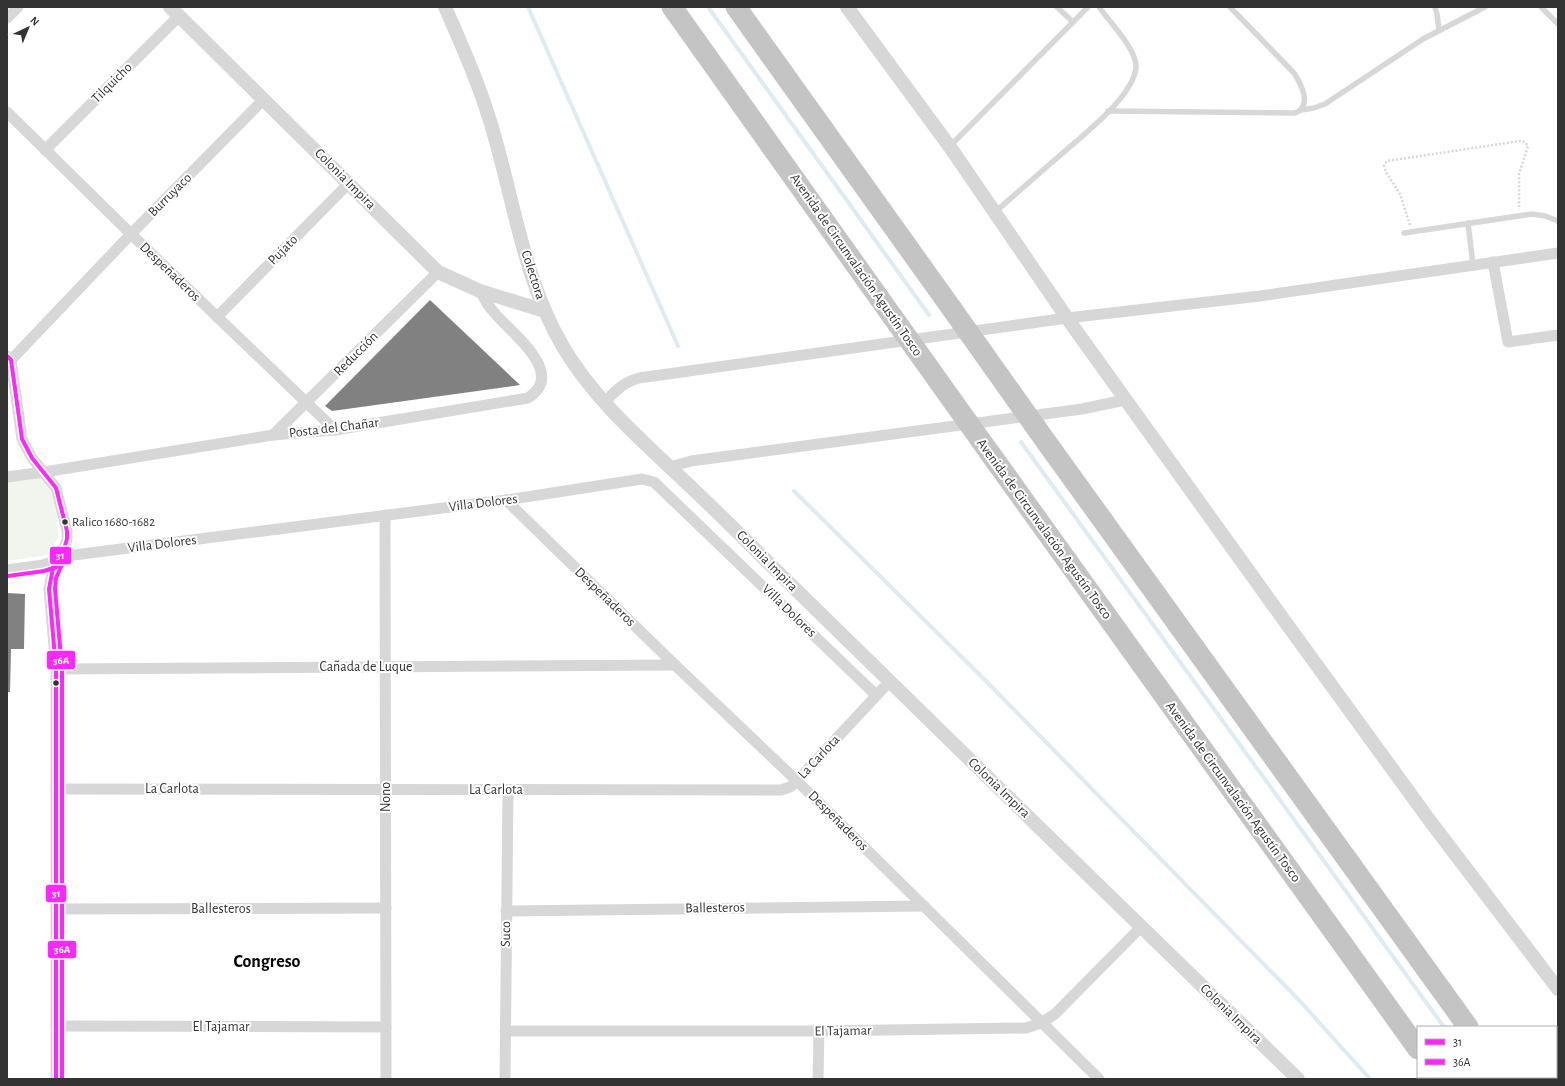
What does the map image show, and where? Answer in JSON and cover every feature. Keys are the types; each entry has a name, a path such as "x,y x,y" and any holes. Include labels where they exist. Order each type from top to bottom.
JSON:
{"highway":[{"name":"Avenida de Circunvalación Agustín Tosco","path":"672,7 989,452 1417,1048"},
{"path":"736,7 1047,443 1467,1026"}],"street":[{"path":"7,18 18,7"},
{"name":"Colectora","path":"445,7 468,59 490,118 530,274 545,311 560,342 572,361 605,402 630,429 701,496"},
{"path":"847,7 950,147 1125,400 1421,808 1558,989"},
{"name":"Colonia Impira","path":"174,11 438,272 456,279 466,286 480,292 545,311"},
{"name":"Tilquicho","path":"45,150 174,11"},
{"name":"Burruyaco","path":"9,358 263,100"},
{"name":"Despeñaderos","path":"7,112 131,234 335,430"},
{"name":"Pujato","path":"217,317 349,183"},
{"path":"605,402 626,383 639,378 1067,318 1260,296 1558,253"},
{"path":"1493,262 1508,342 1558,335"},
{"name":"Reducción","path":"273,435 438,272"},
{"name":"Posta del Chañar","path":"7,477 273,435 335,430 528,398 535,393 543,379 536,357 492,310 480,292"},
{"path":"9,358 22,439 32,458 56,488 67,532 67,539 64,549 57,560 50,577 49,589 56,669 56,1079"},
{"path":"670,467 691,461 1074,410 1125,400"},
{"name":"Villa Dolores","path":"7,570 43,565 79,554 506,500 642,479 654,482 876,695"},
{"name":"Colonia Impira","path":"701,496 889,682 1298,1079"},
{"name":"Despeñaderos","path":"506,500 675,665 797,781 1099,1079"},
{"name":"Nono","path":"385,515 386,1079"},
{"name":"Cañada de Luque","path":"56,669 675,665"},
{"name":"La Carlota","path":"56,789 781,790 790,787 797,781 889,682"},
{"name":"Suco","path":"505,1079 508,790"},
{"name":"Ballesteros","path":"506,911 924,906"},
{"name":"Ballesteros","path":"56,909 386,908"},
{"name":"El Tajamar","path":"505,1031 819,1031 1026,1028 1041,1023 1055,1014 1141,927"},
{"name":"El Tajamar","path":"56,1026 386,1028"},
{"path":"818,1079 819,1031"}],"lane":[{"path":"1057,7 1073,22"},
{"path":"950,147 1088,7"},
{"path":"995,213 1099,121 1131,84 1136,68 1134,57 1131,50 1099,7"},
{"path":"1230,7 1294,73 1299,81 1305,100 1304,106 1301,110"},
{"path":"1435,7 1439,30"},
{"path":"1108,111 1295,113 1301,110 1314,108 1338,96 1423,39 1485,7"},
{"path":"1542,7 1558,24"},
{"path":"1404,233 1532,214 1545,216 1558,221"},
{"path":"1468,223 1473,265"}],"path":[{"path":"1412,232 1400,194 1386,172 1384,166 1387,161 1520,141 1525,142 1528,146 1519,174 1519,216"}],"shaded area":[{"path":"45,475 55,507 59,537 47,555 7,561 7,482"}],"building":[{"path":"430,300 520,385 332,411 325,406"},
{"path":"7,593 25,594 24,649 11,649 10,692 7,692"}],"waterway":[{"path":"528,7 678,346"},
{"path":"708,7 929,315"},
{"path":"1021,442 1443,1026"},
{"path":"794,491 986,681 1298,999 1370,1079"}],"transit line":[{"name":"31","path":"7,356 11,360 22,439 32,458 56,488 67,531 67,539 64,549 53,568 49,589 56,669 56,1079"},
{"name":"36A","path":"62,1079 62,669 55,589 56,578 63,562"},
{"name":"36A","path":"8,576 44,571 59,566"}],"place":[{"name":"Ralico 1680-1682","path":"65,522"}],"district":[{"name":"Congreso","path":"267,962"}]}
